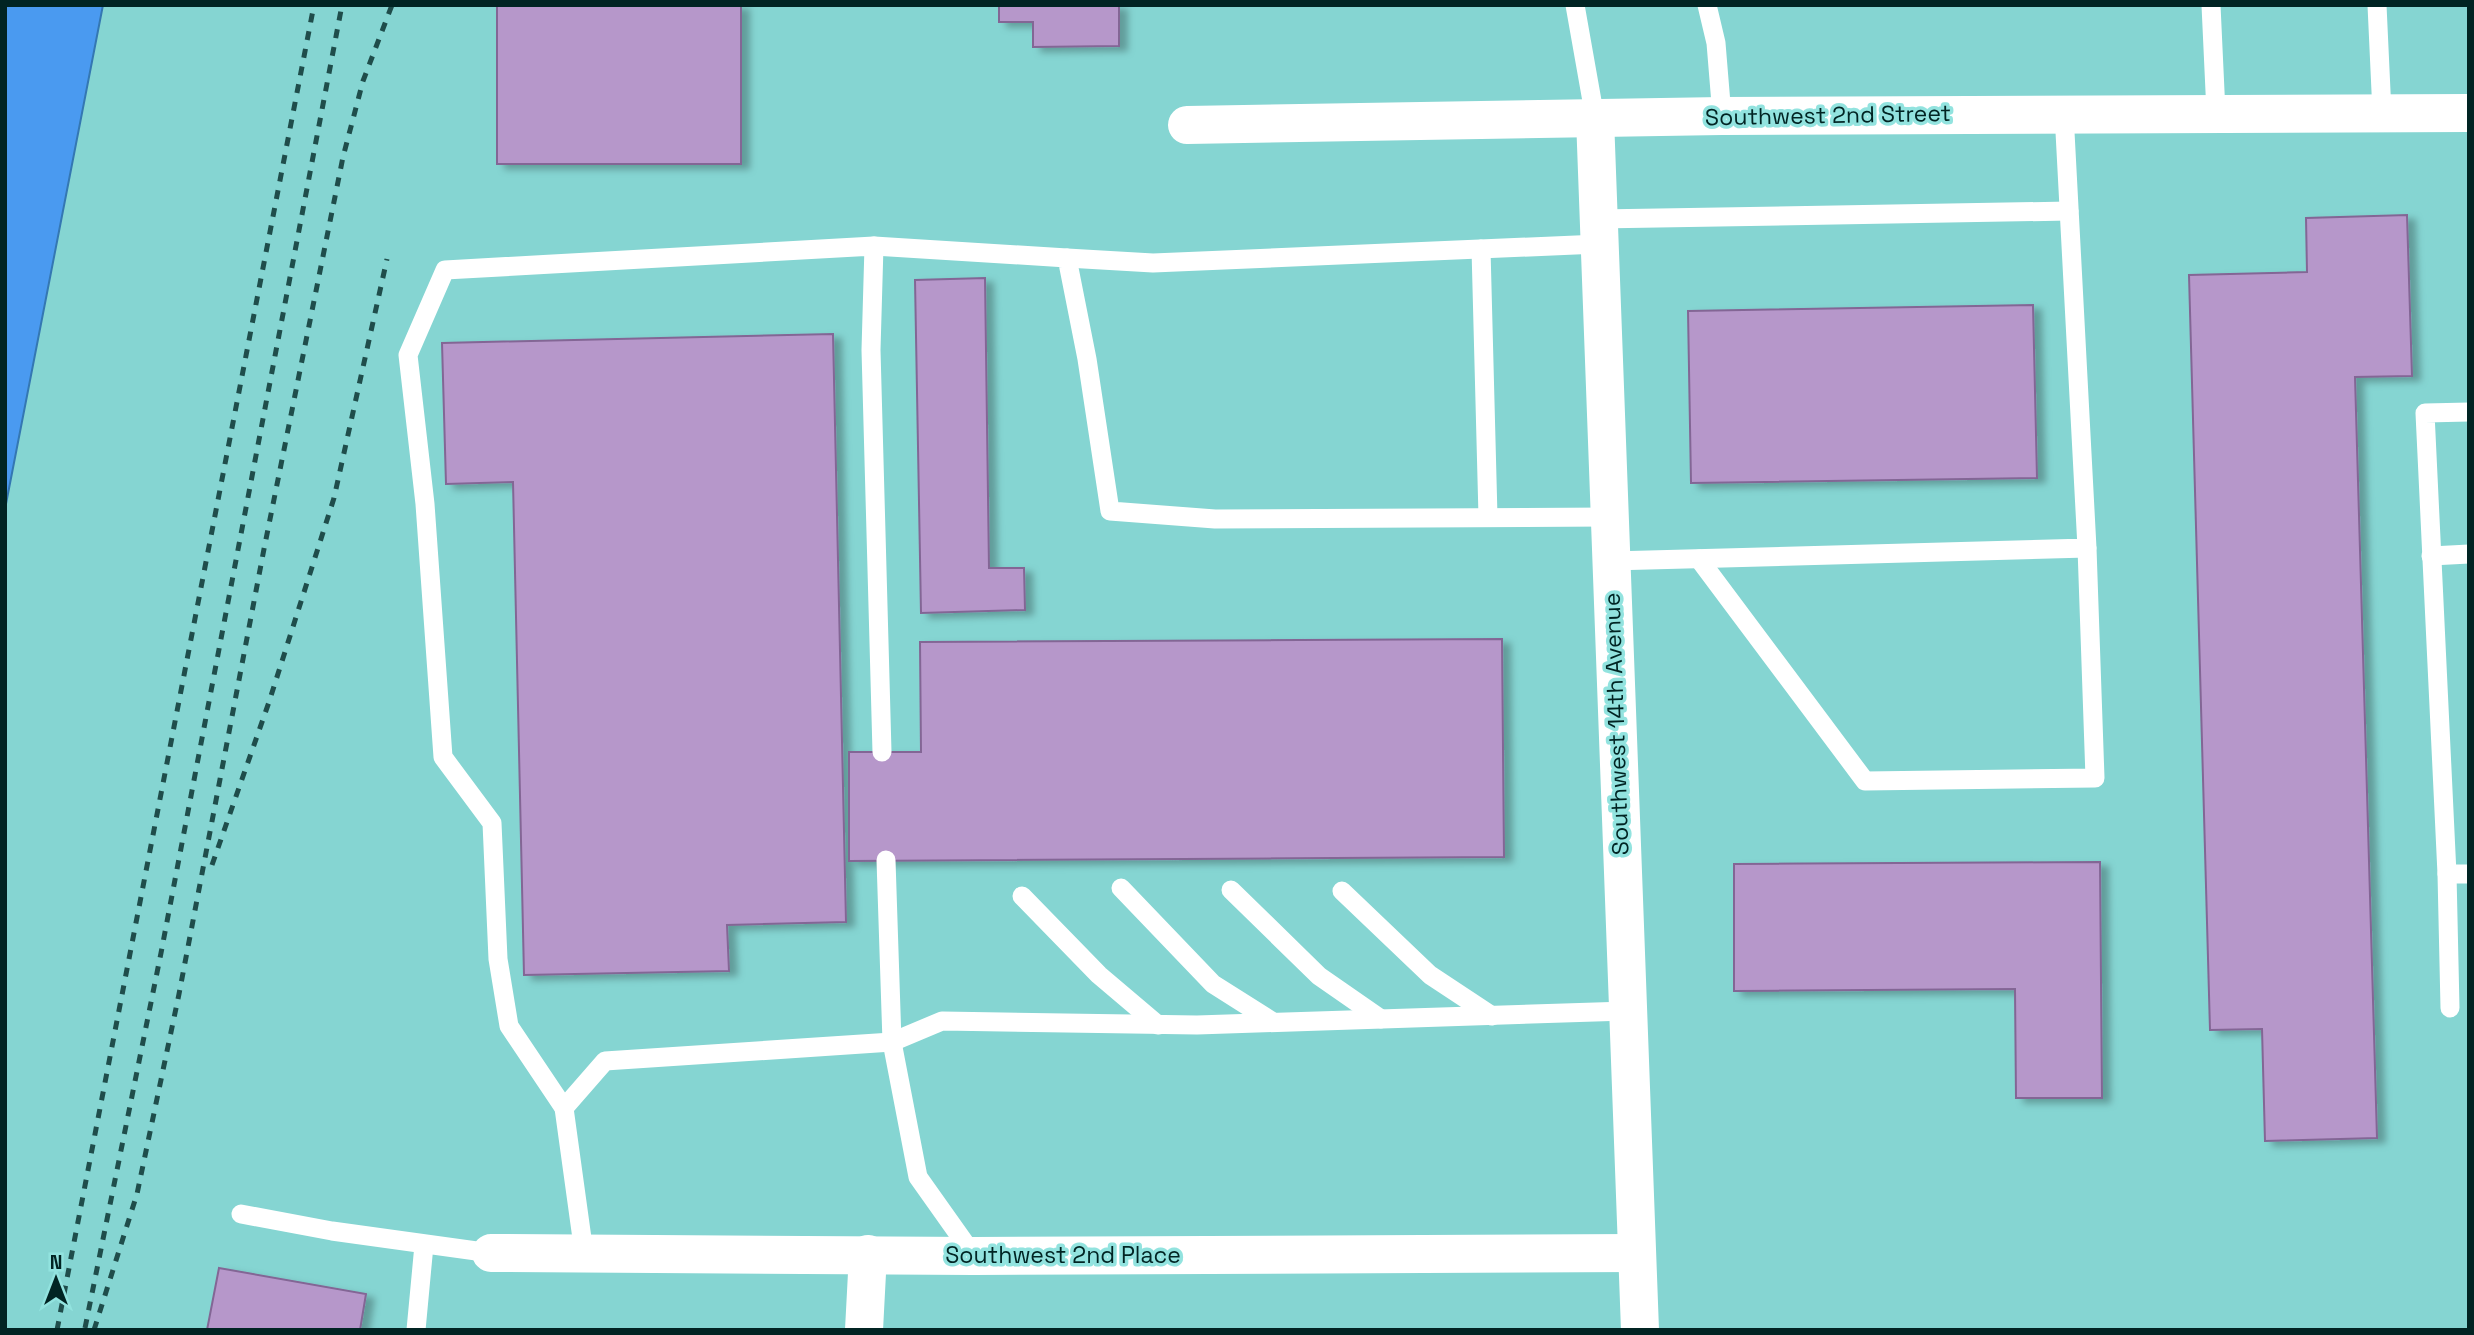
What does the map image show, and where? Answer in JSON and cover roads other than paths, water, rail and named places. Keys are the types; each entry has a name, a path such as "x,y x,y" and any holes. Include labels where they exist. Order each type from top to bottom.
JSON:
{"street":[{"name":"Southwest 2nd Street","path":"1187,125 1722,116 2469,113"},
{"name":"Southwest 14th Avenue","path":"1595,118 1640,1330"},
{"name":"Southwest 2nd Place","path":"491,1253 974,1256 1636,1253"},
{"path":"864,1330 868,1254"}],"lane":[{"path":"1575,5 1595,118"},
{"path":"1707,5 1716,43 1722,116"},
{"path":"2211,5 2216,113"},
{"path":"2377,5 2382,113"},
{"path":"1699,559 1865,781 2095,778 2087,548 2064,113"},
{"path":"584,1253 564,1108 509,1026 498,959 492,823 443,757 425,504 408,355 445,270 874,246 1153,263 1481,249 1598,232 2069,211"},
{"path":"874,246 871,350 882,752"},
{"path":"1481,249 1488,517"},
{"path":"1067,258 1087,359 1110,511 1215,519 1609,517"},
{"path":"2450,1008 2425,413 2469,412"},
{"path":"1611,561 2087,548"},
{"path":"2431,556 2469,554"},
{"path":"886,860 892,1042 918,1177 974,1256"},
{"path":"2446,874 2469,874"},
{"path":"1121,888 1213,984 1273,1022"},
{"path":"1231,890 1319,976 1381,1019"},
{"path":"1342,891 1430,975 1492,1016"},
{"path":"1022,896 1099,975 1158,1025"},
{"path":"564,1108 605,1061 892,1042 942,1021 1158,1025 1627,1011"},
{"path":"241,1214 424,1245 491,1253"},
{"path":"416,1330 424,1245"}],"water":[{"path":"5,5 103,5 5,509"}],"railway":[{"path":"57,1330 314,5"},
{"path":"85,1328 161,953 342,5"},
{"path":"94,1330 137,1194 179,994 264,549 343,157 363,81 392,5"},
{"path":"212,865 269,702 334,498 387,259"}]}
